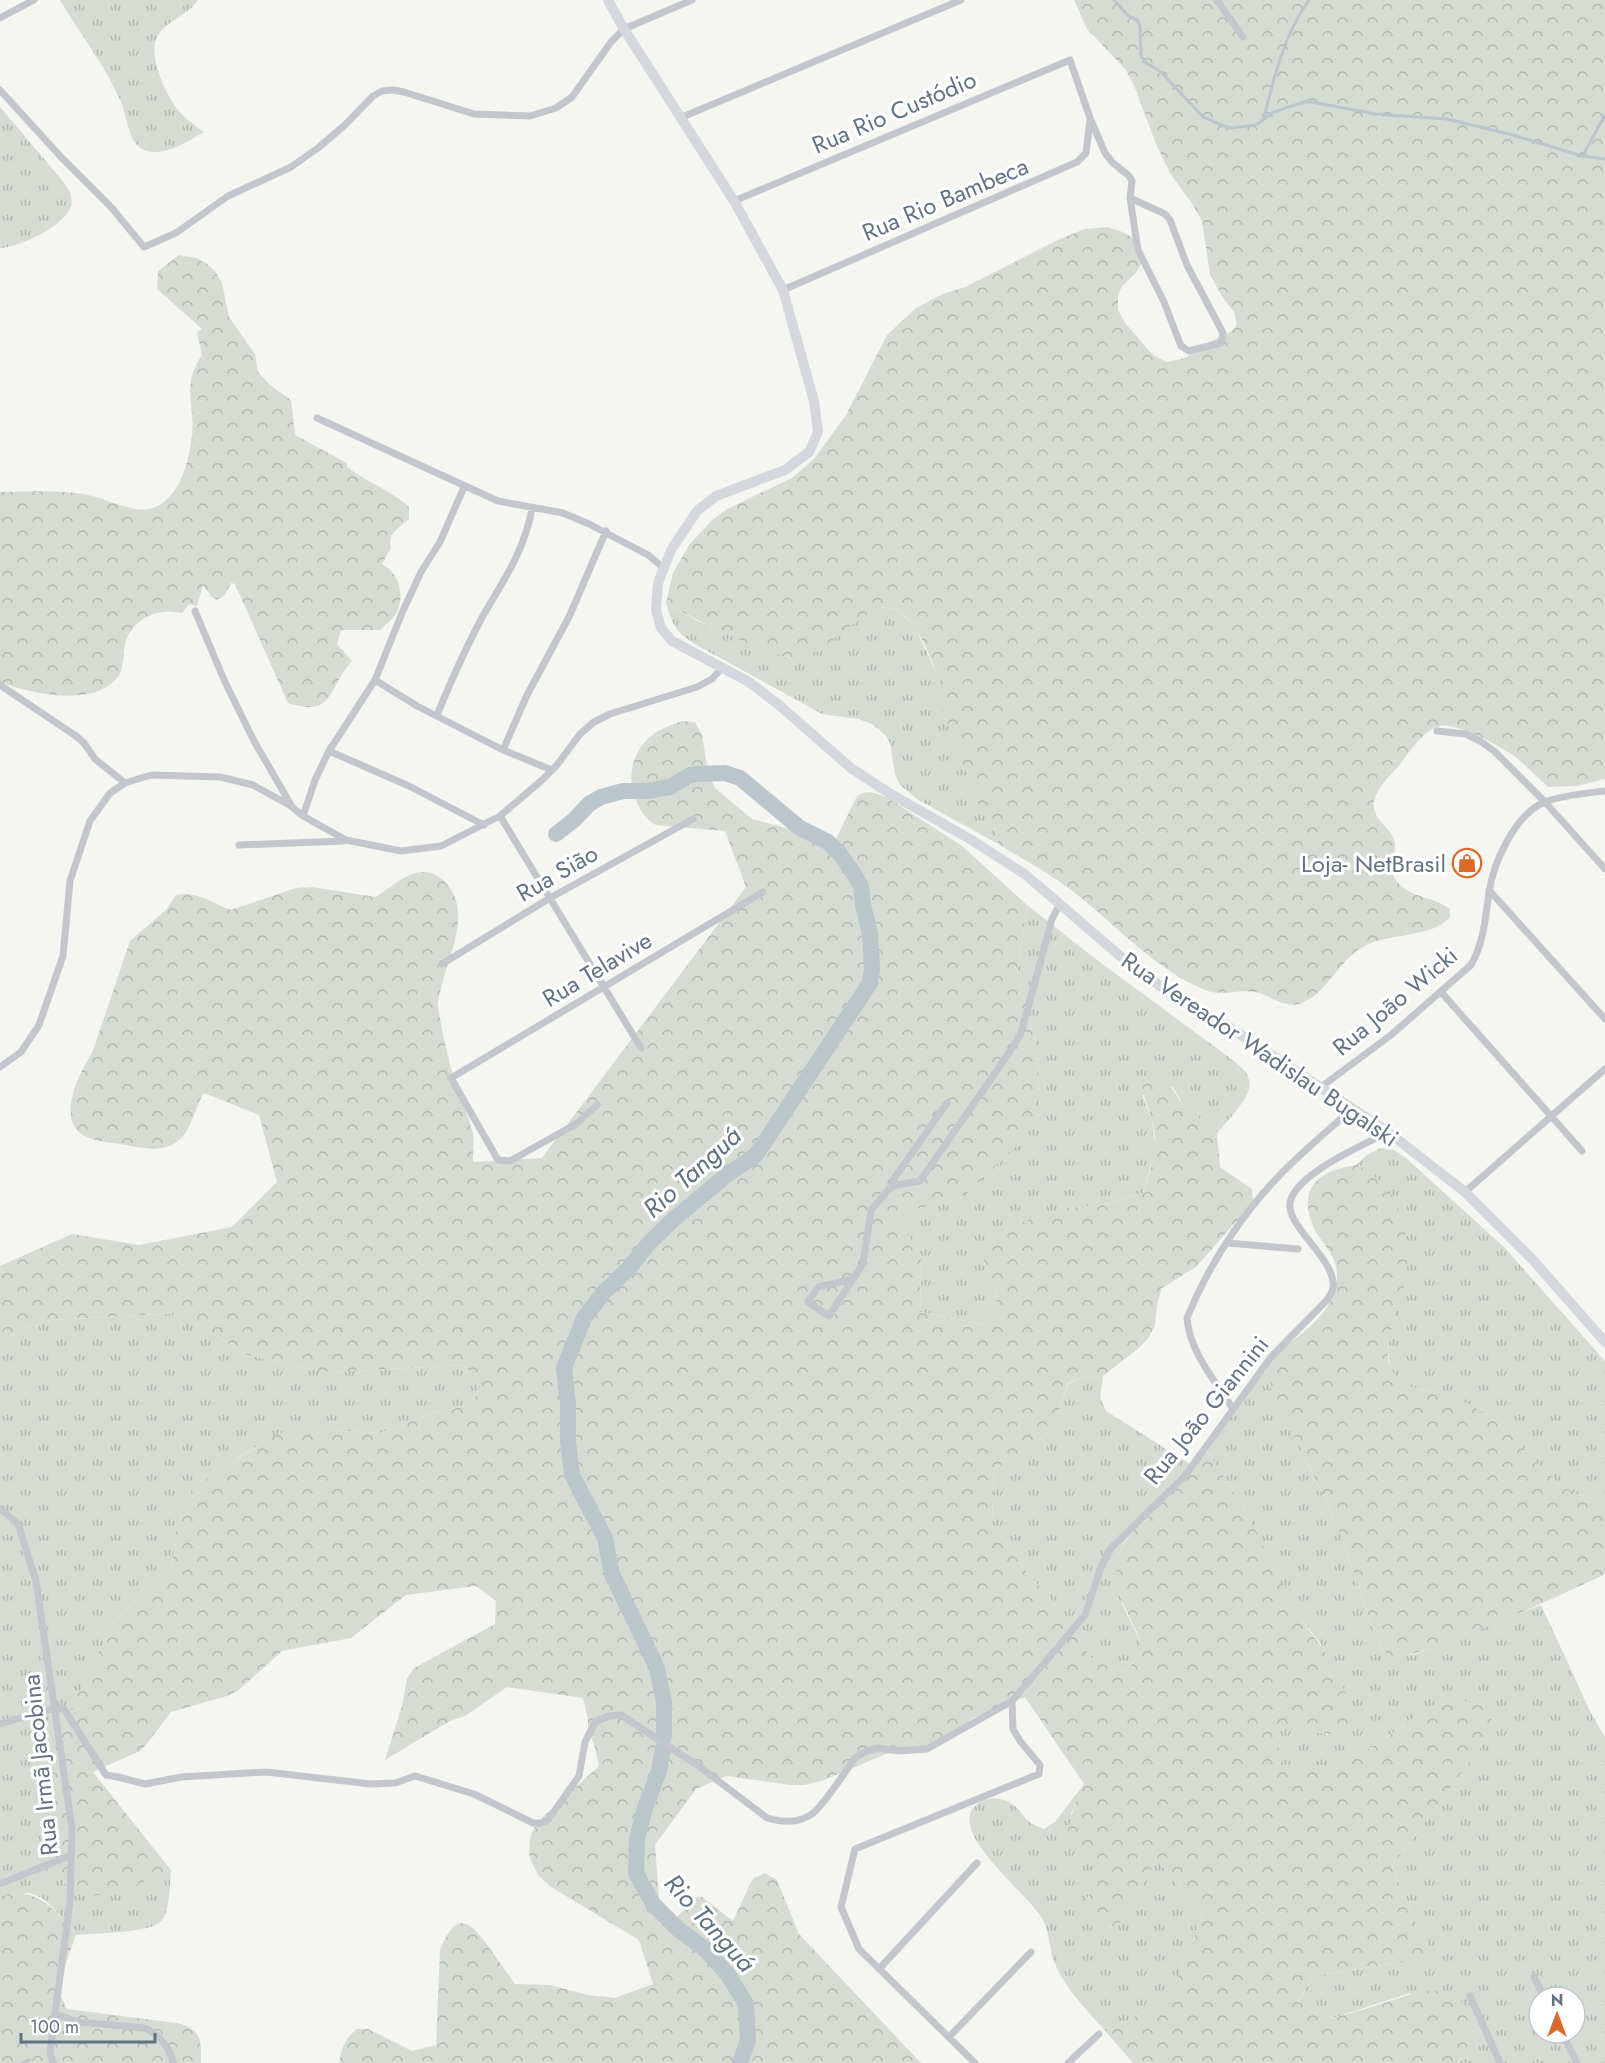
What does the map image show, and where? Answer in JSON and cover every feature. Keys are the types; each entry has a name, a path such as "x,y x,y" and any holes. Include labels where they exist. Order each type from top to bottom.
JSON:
{"main road":[{"name":"Rua Vereador Wadislau Bugalski","path":"608,0 680,118 735,201 783,290 814,401 818,432 809,452 784,470 716,496 697,511 671,550 658,583 656,610 661,628 672,641 748,682 779,705 851,768 889,793 970,838 1026,876 1120,956 1176,998 1226,1025 1388,1132 1465,1192 1533,1260 1605,1342"}],"street":[{"path":"0,18 34,0"},
{"path":"0,90 61,157 111,207 144,247 176,233 228,196 291,167 318,148 345,125 373,96 382,91 404,92 474,114 530,116 556,108 572,97 611,42 624,29 692,0"},
{"path":"680,118 961,0"},
{"path":"1217,0 1243,37"},
{"name":"Rua Rio Custódio","path":"735,201 1070,60 1090,118"},
{"path":"1090,118 1105,153 1129,176 1132,182 1130,198 1138,250 1164,302 1181,346 1189,351 1221,343 1223,333 1187,265 1170,220 1165,214 1130,198"},
{"name":"Rua Rio Bambeca","path":"783,290 1077,162 1086,153 1090,118"},
{"path":"317,418 498,501 563,513 606,531 648,555 664,568"},
{"path":"303,816 315,780 329,751 375,680 402,613 421,572 440,543 464,487"},
{"path":"437,716 461,657 517,557 529,525 532,509"},
{"path":"503,750 527,694 568,617 606,531"},
{"path":"195,611 225,682 254,741 291,806"},
{"path":"239,846 346,840 401,851 441,846 500,816 552,770 580,734 594,722 610,714 697,687 712,679 722,668"},
{"path":"375,680 437,716 503,750 552,770"},
{"path":"0,685 76,736 95,759 125,783"},
{"path":"1437,731 1466,734 1494,751 1545,802 1605,869"},
{"path":"329,751 409,786 484,825"},
{"path":"0,1067 21,1052 39,1025 63,956 69,881 90,821 110,793 125,783 151,775 220,777 253,785 346,840"},
{"name":"Rua João Wicki","path":"1321,1087 1391,1035 1471,965 1479,950 1484,932 1489,890 1497,863 1518,823 1529,812 1545,802 1605,791"},
{"path":"500,816 641,1048"},
{"name":"Rua Sião","path":"442,964 550,898 693,819"},
{"path":"1489,890 1605,1019"},
{"name":"Rua Telavive","path":"597,1105 576,1124 510,1161 498,1160 451,1078 604,989 763,892"},
{"path":"892,1186 920,1181 1021,1033 1052,919 1060,904"},
{"path":"1441,992 1582,1151"},
{"path":"1465,1192 1605,1068"},
{"path":"853,1279 818,1287 808,1302 829,1316 863,1264 871,1210 892,1186 895,1177 947,1103"},
{"path":"1233,1409 1198,1354 1188,1328 1187,1318 1227,1243 1255,1203 1293,1161 1353,1108"},
{"name":"Rua João Giannini","path":"1012,1701 1085,1615 1101,1567 1111,1548 1184,1477 1271,1357 1327,1300 1333,1289 1332,1277 1319,1253 1291,1215 1289,1207 1291,1198 1309,1177 1321,1168 1388,1132"},
{"path":"1227,1243 1298,1249"},
{"name":"Rua Irmã Jacobina","path":"0,1508 18,1524 36,1581 72,1829 70,1902 50,2052 53,2063"},
{"path":"0,1724 55,1708 64,1709 105,1775 145,1784 181,1777 266,1772 371,1784 395,1783 415,1776 474,1794 533,1823 541,1823 548,1820 579,1776 585,1742 595,1722 608,1716 621,1715 700,1767 767,1818 797,1821 812,1814 855,1758 864,1752 877,1748 899,1751 927,1749 1012,1701 1014,1729 1020,1741 1040,1765 1039,1774 855,1849 841,1907 859,1949 975,2063"},
{"path":"0,1884 71,1856"},
{"path":"879,1969 977,1863"},
{"path":"949,2037 1031,1952"},
{"path":"1534,1977 1538,1985"},
{"path":"1470,1996 1500,2063"},
{"path":"55,2014 78,2022 145,2028 163,2041 173,2063"},
{"path":"1068,2063 1099,2034"},
{"path":"1568,2045 1577,2063"}],"green space":[{"path":"60,0 198,0 188,11 161,31 157,37 155,54 160,76 174,105 184,117 204,132 183,144 160,152 152,152 139,147 131,135 115,88"},
{"path":"1074,0 1605,0 1605,779 1577,786 1548,787 1514,756 1478,736 1447,726 1440,726 1428,732 1416,743 1381,786 1375,798 1374,809 1394,839 1392,870 1395,879 1407,890 1450,909 1450,917 1432,929 1383,939 1361,948 1318,992 1295,1005 1289,1005 1255,992 1211,992 1186,981 1150,957 1059,881 998,844 995,827 981,811 936,694 941,682 927,649 914,626 897,610 886,607 876,610 839,634 814,654 805,658 793,658 736,638 666,603 673,573 689,545 712,520 727,509 792,478 814,459 846,415 887,335 916,308 943,294 965,287 1060,239 1085,229 1107,227 1132,237 1141,251 1141,264 1136,273 1122,286 1118,295 1118,310 1125,323 1153,355 1167,362 1185,358 1232,331 1237,324 1234,312 1221,295 1210,274 1202,221 1170,173 1126,70 1087,29"},
{"path":"0,107 62,180 70,192 72,202 67,213 51,228 29,240 0,248"},
{"path":"179,255 196,258 215,271 222,283 229,317 255,354 258,372 270,385 291,400 295,435 347,463 347,467 354,472 409,507 409,519 392,535 391,548 382,564 393,573 399,585 400,598 397,612 380,630 341,630 337,644 352,661 328,698 314,707 288,703 235,584 231,583 225,595 217,600 203,585 197,606 189,604 182,613 156,613 141,620 126,641 122,669 118,677 107,687 94,693 62,696 28,691 0,682 0,492 69,492 97,497 130,508 149,509 161,504 178,486 192,435 190,385 202,355 197,332 202,329 157,289 158,271"},
{"path":"666,603 697,621 790,658 871,610 887,607 899,611 914,625 955,707 995,828 998,844 917,799 900,785 895,774 890,743 885,735 872,724 858,719 822,714 702,648 678,630"},
{"path":"682,721 695,722 702,735 708,772 715,788 752,819 835,841 857,796 868,792 876,793 888,798 962,846 1027,905 1017,976 1039,1062 1038,1093 1033,1122 1020,1143 966,1194 954,1200 890,1215 914,1243 921,1256 920,1312 983,1324 997,1303 995,1289 984,1263 982,1250 987,1238 1046,1213 1064,1208 1097,1206 1143,1193 1154,1157 1155,1140 1141,1079 1151,1073 1164,1080 1188,1109 1217,1133 1220,1167 1252,1189 1253,1202 1196,1267 1162,1288 1157,1304 1155,1325 1149,1337 1139,1348 1103,1376 1079,1378 1068,1383 1053,1428 1042,1438 994,1469 992,1525 1028,1574 1057,1606 1091,1658 1127,1671 1143,1650 1119,1591 1116,1568 1122,1547 1135,1529 1145,1521 1207,1451 1251,1521 1296,1611 1334,1666 1348,1703 1349,1724 1343,1733 1325,1734 1276,1726 1281,1765 1345,1765 1423,1710 1436,1704 1460,1700 1473,1702 1486,1708 1491,1716 1492,1727 1486,1740 1392,1866 1416,1923 1427,1936 1429,1947 1424,1956 1416,1960 1313,1976 1298,2002 1333,2018 1411,1994 1447,1992 1457,1997 1465,2006 1470,2020 1471,2032 1468,2043 1457,2063 1133,2063 1107,2033 1170,1996 1203,1915 1157,1860 1121,1922 1105,1927 1095,1923 1090,1917 1087,1904 1095,1868 1067,1841 1071,1818 1084,1784 1025,1697 973,1718 954,1733 920,1749 886,1754 822,1781 805,1785 790,1785 726,1776 696,1789 655,1845 660,1910 676,1918 684,1910 690,1898 702,1897 733,1921 754,1878 765,1873 777,1880 799,1934 921,2063 339,2063 345,2044 357,2029 368,2029 412,2051 436,2045 440,1951 446,1937 459,1924 472,1927 479,1934 515,1984 550,1985 588,1995 615,1998 653,1984 639,1940 551,1887 538,1875 529,1854 530,1839 535,1826 599,1766 594,1744 588,1731 583,1698 507,1687 465,1716 450,1721 385,1760 402,1706 407,1679 414,1668 495,1624 496,1601 476,1586 406,1595 351,1638 282,1651 239,1690 227,1696 171,1712 140,1751 93,1772 171,1870 136,1885 97,1895 86,1896 75,1893 64,1884 57,1867 51,1822 50,1797 57,1740 112,1624 170,1570 176,1542 176,1515 180,1503 195,1487 265,1441 291,1428 317,1426 344,1431 381,1433 433,1413 471,1405 480,1387 465,1365 330,1372 247,1355 178,1313 51,1320 23,1329 0,1341 0,1266 72,1234 139,1245 232,1227 277,1182 259,1115 204,1093 182,1137 166,1147 145,1148 96,1140 80,1133 74,1125 71,1115 73,1093 92,1053 130,941 166,910 176,895 190,894 231,910 296,888 311,887 376,897 400,880 417,873 426,872 435,875 444,881 453,892 457,904 457,931 438,1004 456,1087 472,1129 473,1162 542,1158 746,887 725,831 656,825 644,814 636,800 631,780 638,751 651,736"},
{"path":"1027,905 1093,957 1234,1061 1247,1074 1249,1086 1248,1093 1239,1108 1217,1133 1185,1107 1173,1087 1142,1095 1152,1120 1156,1149 1143,1193 1097,1206 1064,1208 1025,1222 984,1263 995,1289 997,1303 983,1324 920,1312 921,1256 914,1243 889,1215 954,1200 1038,1093 1039,1062 1036,1044 1017,976"},
{"path":"1381,1148 1394,1150 1406,1158 1504,1247 1605,1361 1605,1497 1589,1498 1558,1483 1503,1427 1478,1409 1447,1395 1401,1383 1395,1376 1390,1365 1388,1349 1397,1208 1381,1183 1356,1165 1367,1155"},
{"path":"1356,1165 1376,1178 1388,1190 1400,1214 1407,1242 1405,1283 1392,1325 1388,1348 1388,1358 1396,1378 1401,1383 1447,1395 1479,1410 1503,1427 1558,1483 1589,1498 1605,1497 1605,1574 1496,1623 1430,1649 1406,1655 1389,1655 1375,1635 1345,1546 1329,1507 1271,1389 1270,1358 1314,1323 1331,1301 1336,1289 1335,1262 1315,1230 1308,1204 1309,1193 1320,1178 1330,1172"},
{"path":"178,1313 247,1355 330,1372 465,1365 480,1387 471,1405 433,1413 381,1433 344,1431 317,1426 265,1441 237,1459 176,1515 176,1542 170,1570 112,1624 57,1740 50,1815 51,1843 131,1886 171,1870 167,1909 162,1920 147,1928 76,1935 49,1904 36,1895 21,1893 0,1901 0,1341 23,1329 51,1320"},
{"path":"1270,1358 1287,1418 1329,1507 1345,1546 1375,1635 1382,1648 1391,1656 1413,1655 1541,1605 1591,1713 1605,1737 1605,2063 1457,2063 1462,2058 1410,1993 1333,2018 1298,2003 1313,1976 1416,1960 1427,1936 1416,1923 1392,1866 1486,1740 1423,1710 1345,1765 1281,1765 1275,1726 1328,1735 1339,1677 1320,1643 1298,1615 1270,1565 1245,1510 1207,1451"},
{"path":"1103,1376 1100,1398 1106,1411 1193,1466 1165,1500 1127,1537 1119,1554 1117,1581 1123,1606 1143,1650 1127,1671 1091,1658 1057,1606 1028,1574 992,1525 994,1469 1042,1438 1053,1428 1068,1384 1079,1378"},
{"path":"1084,1784 1071,1814 1095,1868 1087,1899 1099,1926 1111,1927 1121,1922 1157,1860 1203,1915 1170,1996 1107,2033 1065,1983 1053,1959 1043,1920 981,1848 972,1832 969,1818 979,1802 1001,1799 1016,1807 1032,1824 1044,1829 1055,1822"},
{"path":"14,1892 34,1897 50,1906 76,1935 57,1988 67,2009 177,2023 185,2026 196,2032 201,2048 201,2063 0,2063 0,1901 2,1897"}],"waterway":[{"path":"1114,0 1129,16 1137,20 1140,26 1141,56 1145,62 1161,72 1203,117 1224,126 1232,128 1256,125 1274,112 1307,101 1375,114 1447,119 1513,135 1582,156 1605,159"},
{"path":"1264,118 1286,42 1309,0"},
{"path":"1583,155 1605,115"},
{"name":"Rio Tanguá","path":"556,834 589,804 601,797 623,791 647,791 670,787 690,775 725,773 740,778 800,828 828,842 840,854 861,886 870,933 872,969 870,983 756,1155 728,1174 675,1218 604,1292 584,1318 564,1368 572,1475 605,1538 612,1574 657,1668 664,1702 664,1736"},
{"name":"Rio Tanguá","path":"663,1748 659,1771 645,1808 637,1839 636,1873 653,1904 678,1929 706,1950 728,1975 746,2004 748,2040 740,2063"},
{"path":"22,2063 29,2060"}],"place":[{"name":"Loja- NetBrasil","path":"1467,863"}]}
